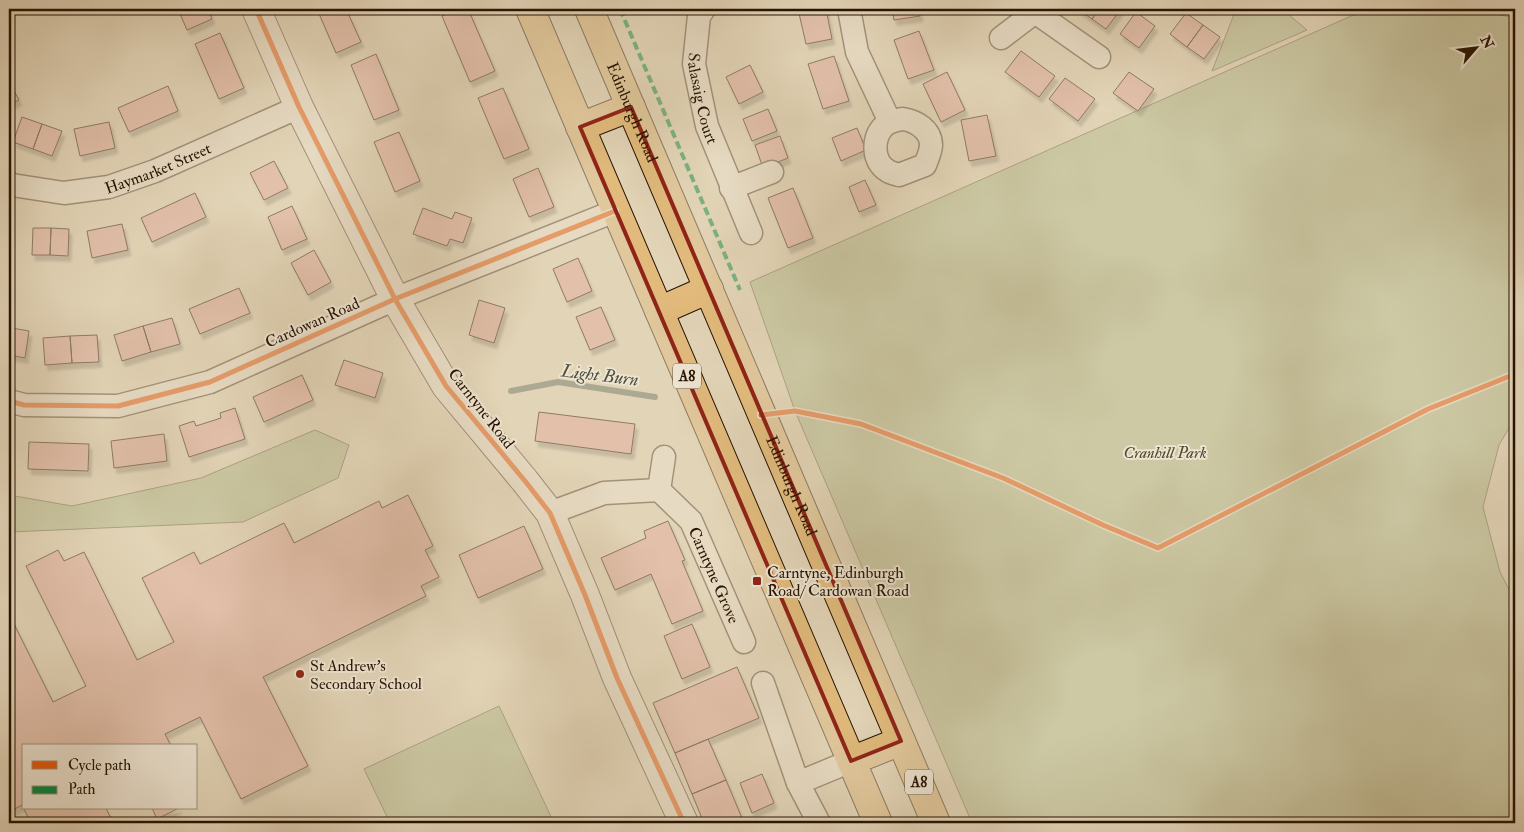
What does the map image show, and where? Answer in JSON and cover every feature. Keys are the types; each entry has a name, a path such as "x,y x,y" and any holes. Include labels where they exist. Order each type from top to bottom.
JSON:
{"main road":[{"name":"A8","path":"530,9 878,823"},
{"name":"Edinburgh Road","path":"589,9 936,823"},
{"path":"580,127 631,107"},
{"path":"659,311 709,289"},
{"path":"852,761 901,741"}],"street":[{"name":"Carntyne Road","path":"256,9 299,107 394,299 446,386 525,480 550,513 585,595 617,678 684,823"},
{"name":"Salasaig Court","path":"704,9 699,16 694,64 707,126 750,233"},
{"path":"849,9 857,52 890,122"},
{"path":"1001,38 1037,10 1099,56"},
{"name":"Haymarket Street","path":"10,187 64,193 109,187 155,171 299,107"},
{"path":"731,188 772,172"},
{"name":"Cardowan Road","path":"9,401 24,405 118,406 210,382 394,299 615,211"},
{"path":"550,513 604,493 659,490 664,457"},
{"name":"Carntyne Grove","path":"659,490 691,520 744,642"},
{"path":"763,683 798,783 819,823"},
{"path":"798,783 852,761"}],"highlighted area":[{"path":"631,107 901,741 851,761 580,127"}],"green space":[{"path":"1236,9 1282,9 1307,30 1212,71"},
{"name":"Cranhill Park","path":"1367,9 1472,9 1515,18 1515,418 1499,445 1483,507 1500,572 1515,601 1515,823 972,823 795,411 750,282"},
{"path":"315,430 349,445 338,478 243,522 9,532 9,495 72,506 201,478"},
{"path":"499,706 554,823 390,823 364,769"}],"building":[{"path":"178,9 208,9 212,19 187,30"},
{"path":"317,9 346,9 361,42 336,53"},
{"path":"458,9 468,9 495,71 470,82 442,16"},
{"path":"798,9 826,9 832,39 806,44"},
{"path":"892,9 919,9 920,16 894,20"},
{"path":"1078,9 1099,9 1092,19"},
{"path":"1099,9 1121,9 1106,29 1092,19"},
{"path":"1136,12 1155,26 1139,48 1120,34"},
{"path":"1186,13 1203,25 1187,47 1170,34"},
{"path":"1203,25 1220,37 1204,59 1187,47"},
{"path":"919,31 934,70 908,79 894,40"},
{"path":"220,33 244,88 219,99 195,44"},
{"path":"1021,51 1055,76 1039,97 1005,72"},
{"path":"376,54 399,110 374,120 351,65"},
{"path":"834,56 849,101 823,109 808,64"},
{"path":"750,65 763,92 739,104 726,77"},
{"path":"947,72 965,110 941,122 923,84"},
{"path":"1129,72 1154,89 1138,111 1113,93"},
{"path":"1065,78 1095,99 1078,121 1049,99"},
{"path":"9,82 19,100 9,105"},
{"path":"168,86 178,111 129,132 118,108"},
{"path":"503,88 529,149 504,159 478,98"},
{"path":"768,109 777,131 752,141 743,119"},
{"path":"987,115 996,156 969,161 961,120"},
{"path":"22,117 42,124 33,149 13,142"},
{"path":"109,122 115,148 80,156 74,129"},
{"path":"42,124 62,131 52,156 33,149"},
{"path":"857,128 866,150 841,161 832,138"},
{"path":"399,132 420,181 395,192 374,142"},
{"path":"780,136 788,158 763,168 755,145"},
{"path":"274,161 288,188 264,200 250,173"},
{"path":"538,168 554,207 529,217 513,179"},
{"path":"865,180 876,205 859,212 849,187"},
{"path":"793,188 813,238 788,248 768,198"},
{"path":"195,193 206,217 152,242 141,218"},
{"path":"292,206 307,239 282,250 268,217"},
{"path":"423,208 452,219 455,212 472,218 463,243 450,239 447,246 413,234"},
{"path":"122,224 128,250 92,258 87,231"},
{"path":"33,228 51,228 50,255 32,255"},
{"path":"51,228 69,229 68,256 50,255"},
{"path":"314,250 331,282 308,295 291,263"},
{"path":"578,258 592,291 567,302 553,269"},
{"path":"239,288 250,313 200,334 189,309"},
{"path":"479,300 505,308 494,343 469,335"},
{"path":"601,307 615,340 590,350 576,317"},
{"path":"172,318 180,344 151,352 143,326"},
{"path":"143,326 151,352 122,361 114,335"},
{"path":"12,328 29,331 25,358 9,355"},
{"path":"97,335 99,362 72,363 70,336"},
{"path":"70,336 72,363 45,365 43,338"},
{"path":"344,360 383,373 375,398 335,385"},
{"path":"302,375 313,400 264,422 253,397"},
{"path":"235,408 245,439 189,457 179,426 194,421 196,426 221,418 220,413"},
{"path":"539,412 635,424 631,454 535,441"},
{"path":"164,434 167,461 114,468 111,441"},
{"path":"29,442 89,444 88,471 28,469"},
{"path":"408,495 433,546 425,550 439,577 421,586 426,596 263,677 308,766 241,799 200,717 165,734 170,744 22,744 22,805 9,812 9,614 53,702 86,686 26,566 58,550 64,561 84,552 137,660 174,642 142,578 194,552 200,564 284,523 294,543 379,501 382,508"},
{"path":"668,521 685,560 682,561 703,611 672,624 651,574 615,590 601,558 646,538 644,531"},
{"path":"524,526 543,569 478,598 459,555"},
{"path":"692,624 710,667 682,679 664,636"},
{"path":"737,667 759,718 675,753 653,703"},
{"path":"708,739 726,780 692,794 675,753"},
{"path":"762,774 774,803 752,813 740,783"},
{"path":"726,780 744,823 704,823 692,794"},
{"path":"24,810 107,810 113,823 31,823"},
{"path":"153,810 175,810 157,819"}],"waterway":[{"name":"Light Burn","path":"511,391 558,382 655,397"}],"marked path":[{"path":"620,9 740,290"}],"cycle path":[{"path":"256,9 299,107 395,299 446,386 550,513 585,595 617,678 684,823"},
{"path":"9,401 24,405 118,406 210,382 395,299 615,211"},
{"path":"761,415 795,411 861,424 1003,478 1103,525 1158,548 1428,409 1515,374"}],"place":[{"name":"Carntyne, Edinburgh Road/ Cardowan Road","path":"757,581"},
{"name":"St Andrew's Secondary School","path":"300,674"}]}
